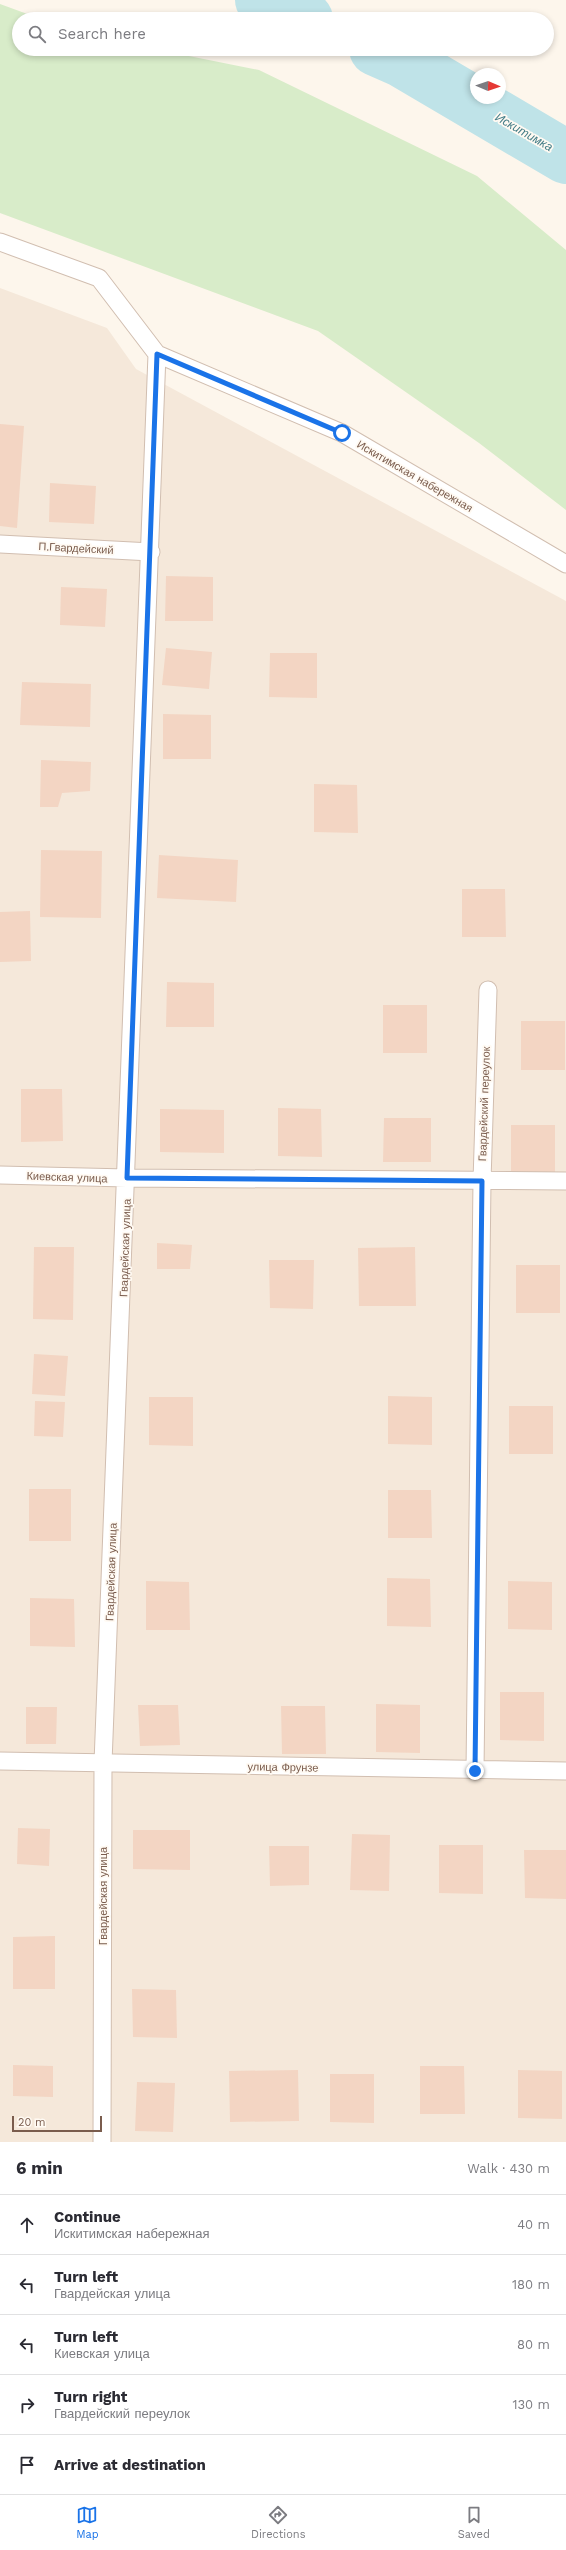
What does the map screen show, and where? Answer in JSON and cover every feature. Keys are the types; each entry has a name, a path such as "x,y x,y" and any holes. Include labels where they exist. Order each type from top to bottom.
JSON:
{"lane":[{"name":"Искитимская набережная","path":"0,242 99,278 157,354 342,433 566,564"},
{"name":"Гвардейская улица","path":"102,2142 104,1763 151,552 157,354"},
{"name":"П.Гвардейский","path":"0,544 151,552"},
{"name":"Гвардейский переулок","path":"475,1771 482,1181 488,990"},
{"name":"Киевская улица","path":"0,1175 127,1178 566,1181"},
{"name":"улица Фрунзе","path":"0,1761 475,1771 566,1771"}],"shaded area":[{"path":"0,288 107,328 136,369 566,601 566,2142 0,2142"}],"green space":[{"path":"0,4 22,12 12,12 12,56 189,56 259,70 477,176 566,250 566,510 479,443 318,331 0,213"}],"building":[{"path":"0,424 24,426 17,528 0,526"},
{"path":"50,483 96,486 94,524 49,522"},
{"path":"166,576 213,577 213,621 165,621"},
{"path":"61,587 107,589 105,627 60,625"},
{"path":"166,648 212,652 209,689 162,685"},
{"path":"270,653 317,653 317,698 269,697"},
{"path":"22,682 91,684 90,727 20,725"},
{"path":"163,714 211,715 211,759 163,759"},
{"path":"41,760 91,762 90,791 62,793 58,807 40,807"},
{"path":"314,784 357,785 358,833 314,832"},
{"path":"41,850 102,851 101,918 40,917"},
{"path":"159,855 238,860 236,902 157,898"},
{"path":"462,889 505,889 506,937 462,937"},
{"path":"30,911 31,961 0,962 0,912"},
{"path":"167,982 214,983 214,1027 166,1027"},
{"path":"383,1005 427,1005 427,1053 383,1053"},
{"path":"521,1021 565,1021 565,1070 521,1070"},
{"path":"21,1089 62,1089 63,1141 21,1142"},
{"path":"278,1108 321,1109 322,1157 278,1156"},
{"path":"160,1109 224,1110 224,1153 160,1152"},
{"path":"384,1118 431,1118 431,1162 383,1162"},
{"path":"511,1125 555,1125 555,1173 511,1173"},
{"path":"157,1243 192,1245 190,1269 157,1269"},
{"path":"34,1247 74,1247 73,1320 33,1319"},
{"path":"415,1247 416,1306 359,1306 358,1248"},
{"path":"269,1260 314,1260 313,1309 270,1308"},
{"path":"516,1265 560,1265 560,1313 516,1313"},
{"path":"34,1354 68,1356 65,1396 32,1394"},
{"path":"388,1396 432,1397 432,1445 388,1444"},
{"path":"149,1397 193,1397 193,1446 149,1445"},
{"path":"35,1401 65,1402 63,1437 34,1436"},
{"path":"509,1406 553,1406 553,1454 509,1454"},
{"path":"29,1489 71,1489 71,1541 29,1541"},
{"path":"388,1490 431,1490 432,1538 388,1538"},
{"path":"387,1578 430,1579 431,1627 387,1626"},
{"path":"146,1581 189,1582 190,1630 146,1630"},
{"path":"508,1581 552,1582 552,1630 508,1629"},
{"path":"30,1598 74,1599 75,1647 30,1646"},
{"path":"500,1692 544,1692 544,1741 500,1740"},
{"path":"376,1704 420,1705 420,1753 376,1752"},
{"path":"138,1705 178,1705 180,1745 140,1746"},
{"path":"281,1706 325,1706 326,1754 282,1754"},
{"path":"26,1707 57,1707 56,1744 26,1744"},
{"path":"18,1828 50,1829 49,1866 17,1864"},
{"path":"133,1830 190,1830 190,1870 133,1869"},
{"path":"352,1834 390,1835 389,1891 350,1890"},
{"path":"439,1845 483,1845 483,1894 439,1893"},
{"path":"269,1846 309,1846 309,1885 270,1886"},
{"path":"524,1850 566,1850 566,1899 525,1898"},
{"path":"55,1936 55,1989 13,1989 13,1937"},
{"path":"132,1989 176,1990 177,2038 133,2037"},
{"path":"13,2065 53,2066 53,2097 13,2096"},
{"path":"420,2066 464,2066 465,2114 420,2114"},
{"path":"298,2070 299,2121 230,2122 229,2071"},
{"path":"518,2070 562,2071 562,2119 518,2118"},
{"path":"330,2074 374,2074 374,2123 330,2122"},
{"path":"137,2082 175,2083 173,2132 135,2131"}],"waterway":[{"name":"Искитимка","path":"262,0 290,12"},
{"name":"Искитимка","path":"392,56 566,157"}],"route":[{"path":"342,433 157,354 151,552 127,1178 482,1181 475,1771"}]}
